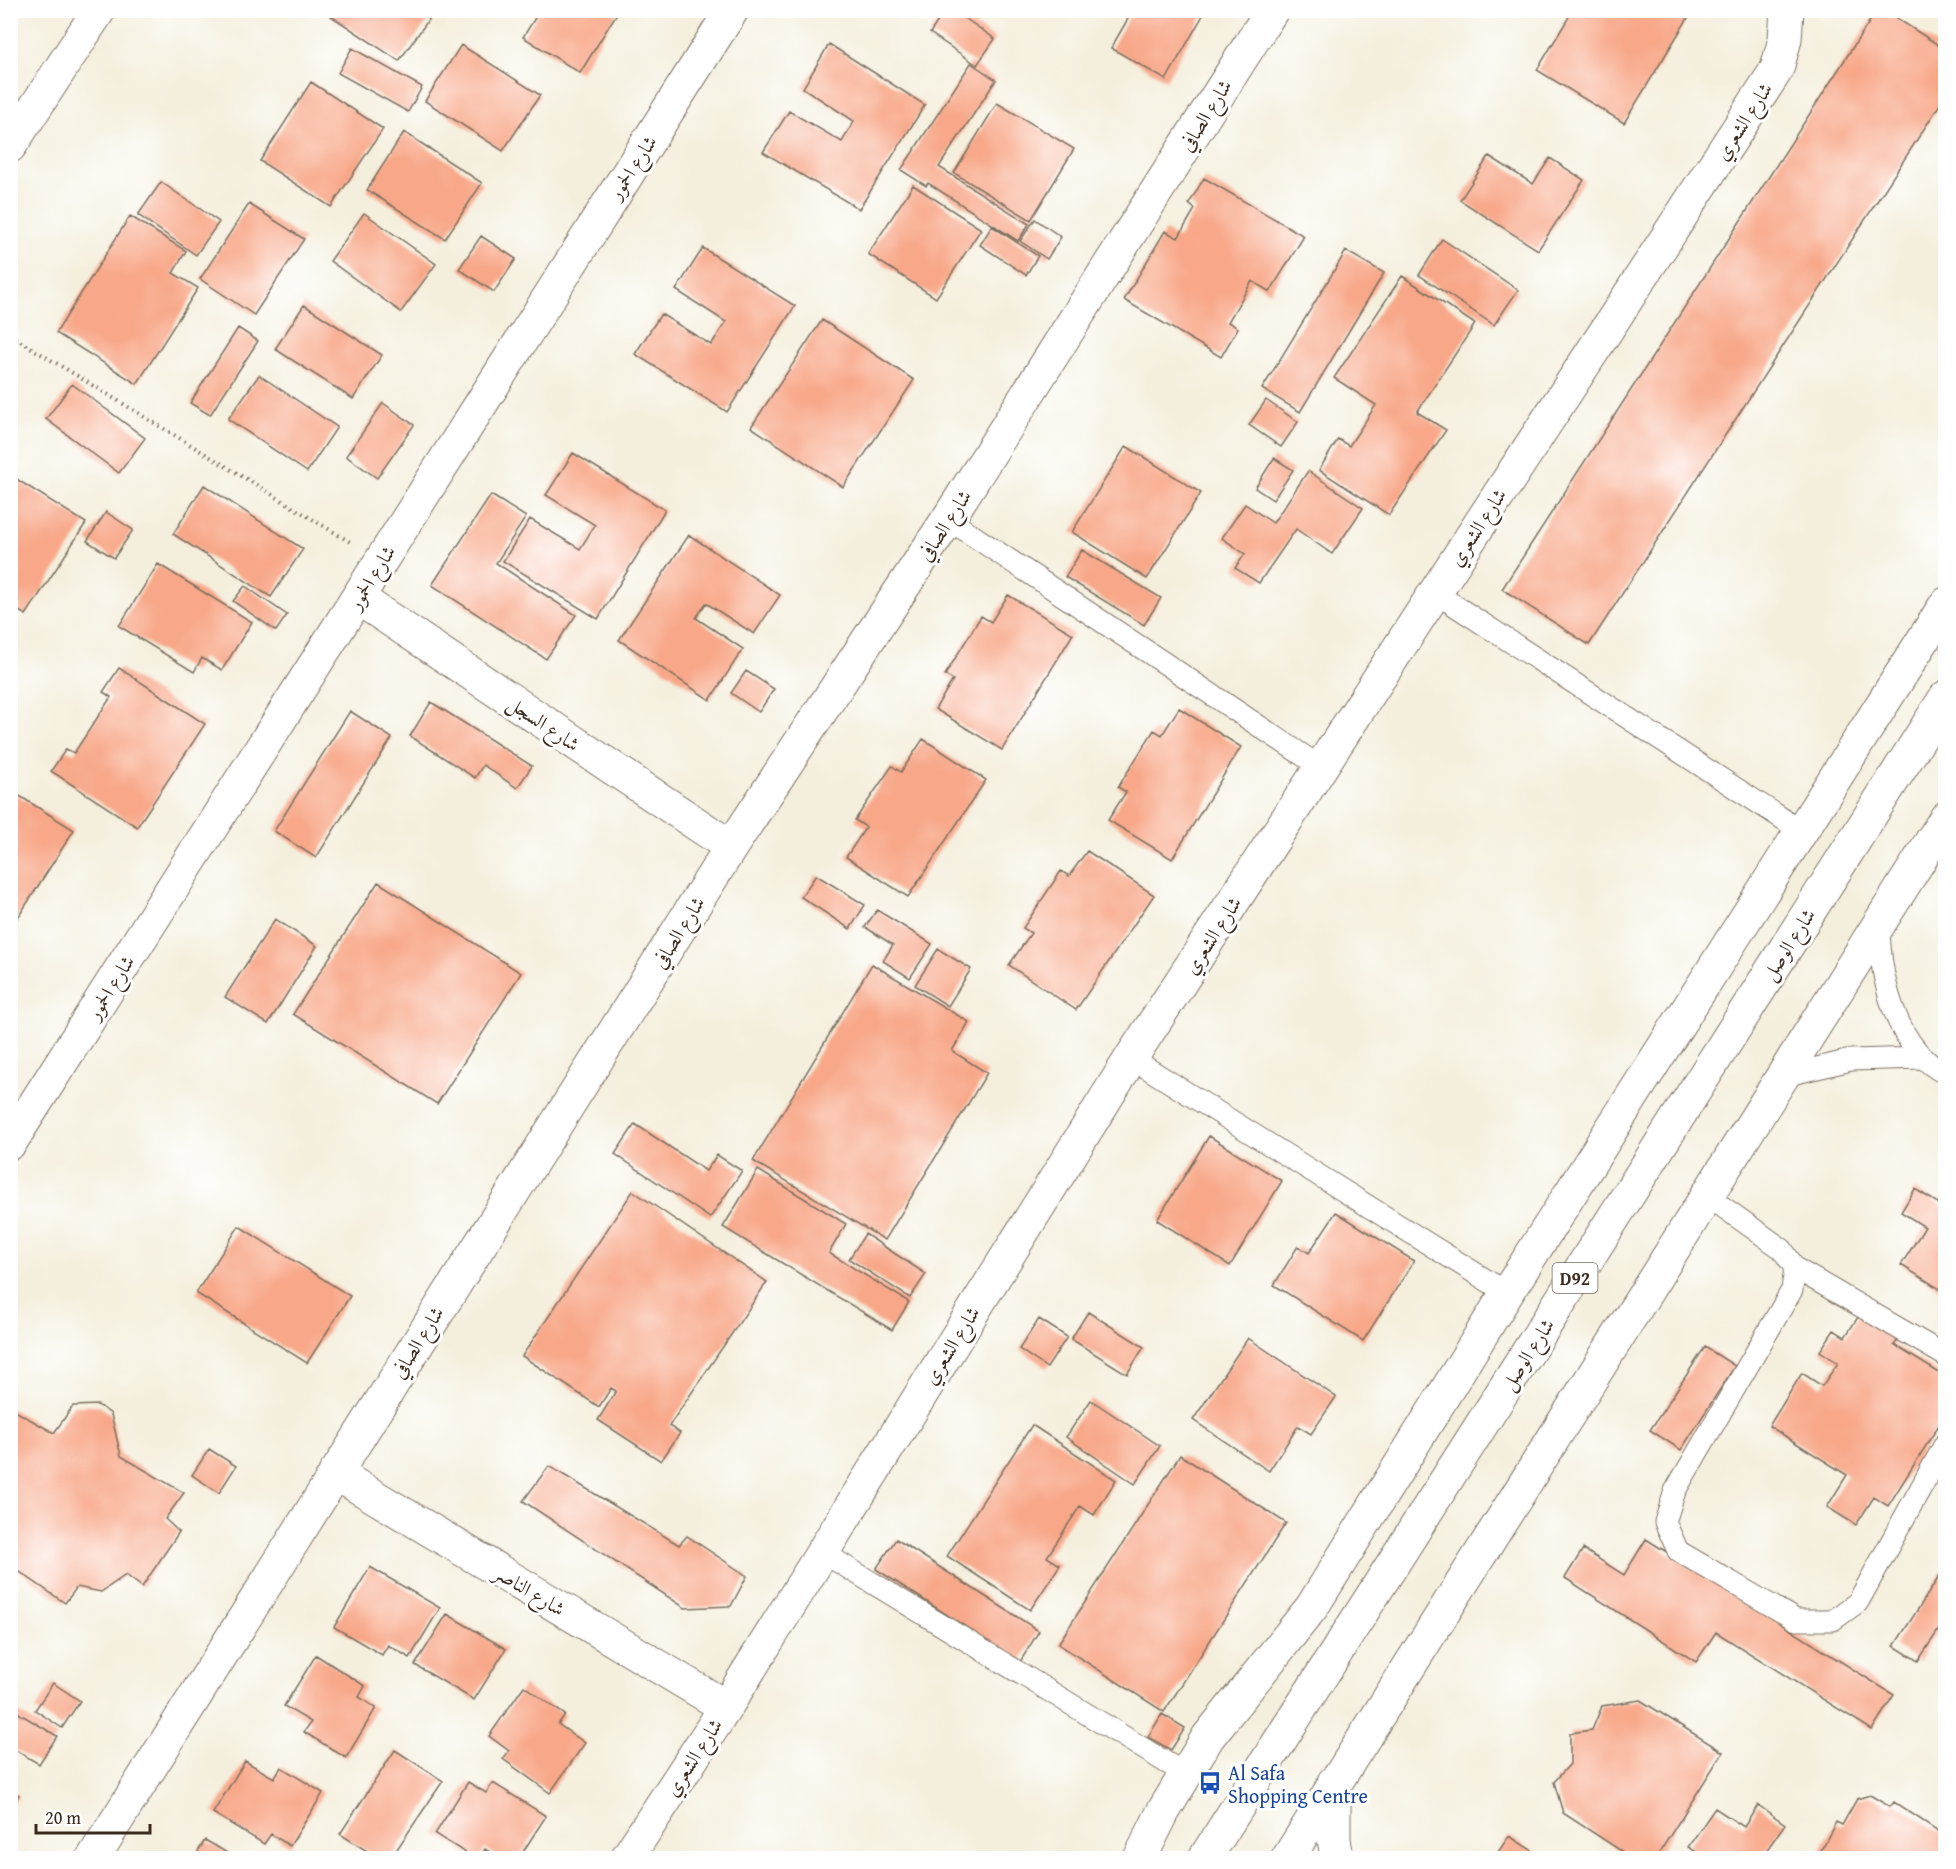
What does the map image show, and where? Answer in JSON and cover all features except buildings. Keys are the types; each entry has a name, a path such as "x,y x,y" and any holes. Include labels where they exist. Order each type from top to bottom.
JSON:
{"street":[{"path":"10,146 99,10"},
{"name":"شارع الحمور","path":"10,1143 732,10"},
{"name":"شارع الصافي","path":"93,1858 731,847 948,519 1272,10"},
{"name":"شارع الشعري","path":"627,1858 726,1707 1131,1058 1777,69 1785,39 1787,10"},
{"name":"شارع السجل","path":"358,598 731,847"},
{"path":"1140,1858 1185,1774 1208,1737 1312,1607 1507,1293 1803,832 1946,604"},
{"name":"شارع الوصل","path":"1205,1858 1946,697"},
{"path":"1288,1858 1946,818"},
{"name":"شارع الناصر","path":"335,1473 726,1707"},
{"path":"1334,1782 1334,1839 1337,1858"}],"lane":[{"path":"948,519 1322,768"},
{"path":"1434,592 1803,832"},
{"path":"1879,924 1879,956 1888,997 1896,1017 1922,1058 1946,1074"},
{"path":"1131,1058 1507,1293"},
{"path":"1783,1076 1851,1060 1922,1058"},
{"path":"1707,1195 1782,1249 1795,1268 1946,1356"},
{"path":"1795,1268 1792,1290 1675,1491 1665,1522 1678,1551 1796,1620 1833,1620 1858,1602 1946,1442"},
{"path":"822,1552 1185,1774"}],"path":[{"path":"1940,10 1946,14"},
{"path":"10,335 381,561"}],"place":[{"name":"Al Safa Shopping Centre","path":"1210,1783"}]}
